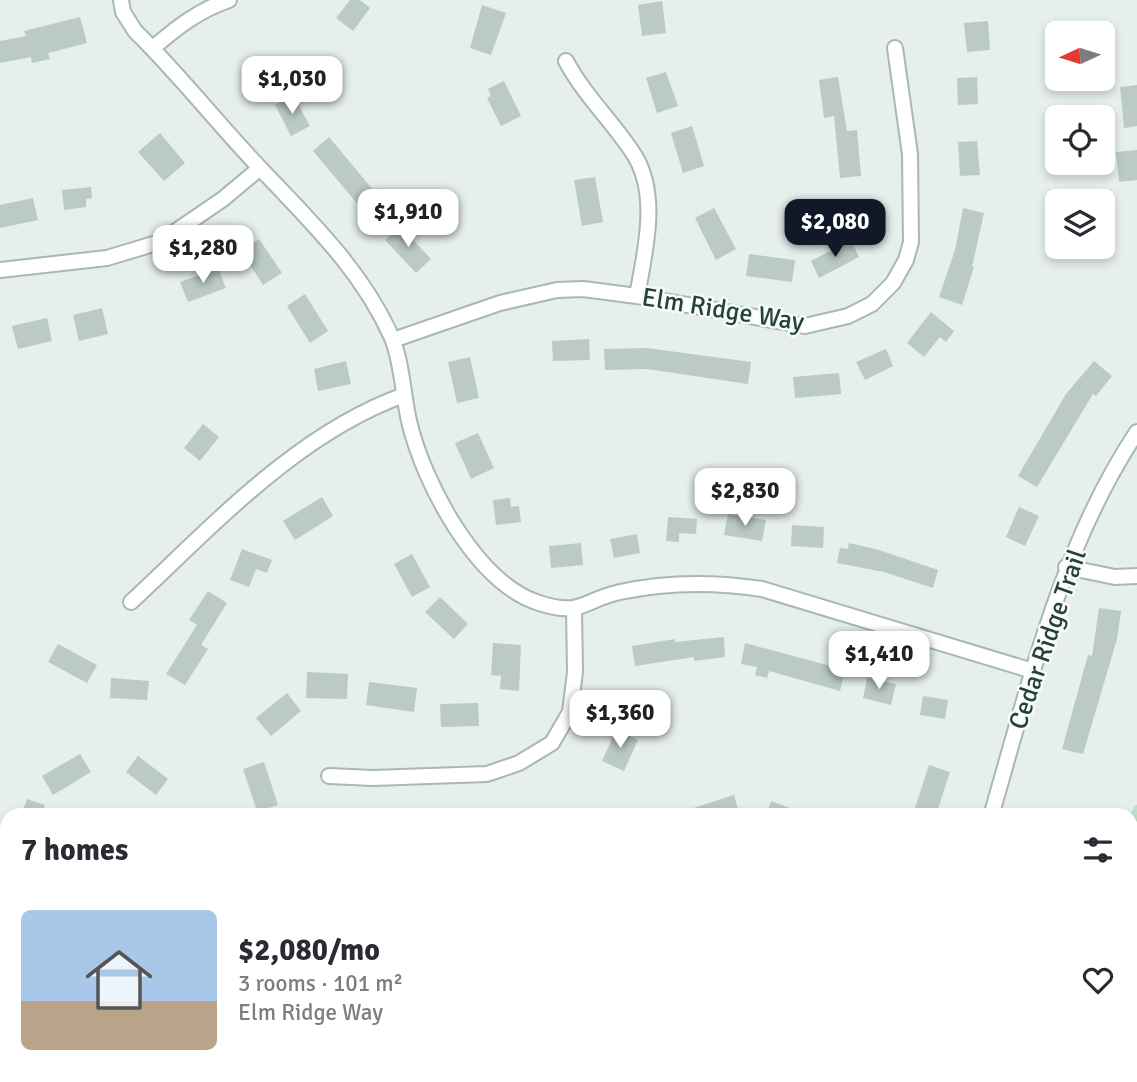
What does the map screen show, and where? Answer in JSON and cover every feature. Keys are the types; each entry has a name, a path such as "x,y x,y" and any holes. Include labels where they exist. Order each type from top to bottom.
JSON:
{"street":[{"path":"121,0 123,12 135,31 344,257 393,340 418,453 431,485 483,565 505,586 520,596 561,609 574,610 618,592 693,584 727,584 762,589 1033,671"},
{"path":"152,48 186,21 216,4 229,0"},
{"name":"Elm Ridge Way","path":"393,340 500,303 557,290 583,289 637,296 805,326 848,316 872,304 893,283 906,260 911,242 910,153 894,48"},
{"path":"566,61 575,79 635,155 645,181 648,208 637,296"},
{"path":"0,271 107,258 160,242 223,199 260,168"},
{"path":"131,602 258,484 312,444 359,415 404,395"},
{"name":"Cedar Ridge Trail","path":"993,808 1066,567 1122,455 1137,432"},
{"path":"1066,567 1115,577 1137,576"},
{"path":"329,776 373,778 487,774 519,763 552,743 570,712 575,672 574,610"}],"building":[{"path":"350,0 360,0 370,8 353,31 336,18"},
{"path":"662,1 666,33 642,36 638,5"},
{"path":"482,5 506,13 491,55 470,48"},
{"path":"80,17 87,43 48,53 50,59 32,63 31,57 0,63 0,41 26,36 24,31"},
{"path":"988,21 990,50 967,52 964,23"},
{"path":"666,72 678,106 657,113 646,78"},
{"path":"838,77 847,131 857,130 861,176 840,178 834,116 824,118 819,80"},
{"path":"977,77 978,104 958,105 957,78"},
{"path":"504,81 521,116 501,126 487,98 491,96 488,89"},
{"path":"1137,85 1137,126 1124,128 1120,87"},
{"path":"293,95 310,126 291,136 275,105"},
{"path":"692,126 704,166 683,173 671,133"},
{"path":"160,133 185,163 164,181 138,152"},
{"path":"329,137 374,191 379,188 391,203 371,220 313,151"},
{"path":"977,141 980,175 960,176 958,142"},
{"path":"1137,150 1137,180 1119,182 1116,152"},
{"path":"595,177 603,222 582,226 574,180"},
{"path":"91,187 92,198 86,199 86,207 64,210 62,190"},
{"path":"33,198 38,220 0,228 0,205"},
{"path":"714,208 736,249 716,260 695,218"},
{"path":"963,208 984,213 974,267 962,305 939,297 955,250"},
{"path":"400,226 431,259 416,273 385,240"},
{"path":"259,239 282,273 263,285 241,251"},
{"path":"851,240 859,257 819,278 811,261"},
{"path":"749,254 795,260 792,282 746,276"},
{"path":"218,268 226,288 188,302 180,282"},
{"path":"305,294 328,331 310,343 287,306"},
{"path":"102,308 108,334 79,341 73,315"},
{"path":"931,312 954,331 946,342 940,337 924,357 907,343"},
{"path":"47,318 52,341 18,349 12,326"},
{"path":"589,339 590,360 553,361 552,341"},
{"path":"647,348 751,362 748,384 647,369 605,370 604,349"},
{"path":"886,349 893,366 865,380 856,362"},
{"path":"470,357 479,398 457,403 448,362"},
{"path":"346,361 351,384 318,391 314,369"},
{"path":"1094,361 1112,376 1096,396 1093,394 1037,487 1018,476 1066,394"},
{"path":"839,373 841,394 795,398 793,377"},
{"path":"203,424 219,437 200,461 184,448"},
{"path":"478,433 494,468 471,479 455,443"},
{"path":"322,497 333,516 295,540 283,521"},
{"path":"510,498 511,507 519,506 521,522 496,525 493,500"},
{"path":"1019,507 1039,516 1025,546 1006,537"},
{"path":"728,514 766,520 762,541 724,535"},
{"path":"668,517 697,519 696,534 679,533 679,542 666,541"},
{"path":"792,525 824,527 823,548 791,546"},
{"path":"637,534 640,553 614,558 610,539"},
{"path":"581,543 583,565 551,568 549,546"},
{"path":"849,543 938,570 933,588 884,572 837,563 840,548 848,549"},
{"path":"242,549 272,560 267,573 256,569 249,587 230,580"},
{"path":"412,554 430,587 412,597 394,564"},
{"path":"208,591 227,603 201,645 208,649 185,685 166,674 197,625 189,620"},
{"path":"440,597 468,624 454,639 425,612"},
{"path":"1099,608 1121,611 1117,639 1083,754 1062,749 1088,655 1092,656"},
{"path":"724,637 725,657 694,661 694,657 635,666 632,646 675,639 675,642"},
{"path":"493,643 521,645 519,691 500,689 501,676 491,675"},
{"path":"745,643 845,670 840,691 769,671 767,678 755,675 757,667 741,664"},
{"path":"58,644 97,665 87,683 48,662"},
{"path":"307,672 348,674 347,699 306,698"},
{"path":"111,678 149,681 147,700 110,698"},
{"path":"867,678 896,684 891,705 863,698"},
{"path":"369,682 417,688 414,712 366,705"},
{"path":"287,693 301,711 271,736 256,718"},
{"path":"923,696 948,700 945,719 920,715"},
{"path":"478,703 479,726 441,727 440,704"},
{"path":"616,730 638,740 624,771 602,761"},
{"path":"80,754 91,772 53,795 42,776"},
{"path":"138,756 168,779 156,795 126,772"},
{"path":"264,762 278,805 256,808 243,769"},
{"path":"929,765 950,772 938,808 915,808"},
{"path":"734,795 738,808 694,808"},
{"path":"27,799 45,805 44,808 24,808"},
{"path":"771,801 790,808 769,808"}]}
